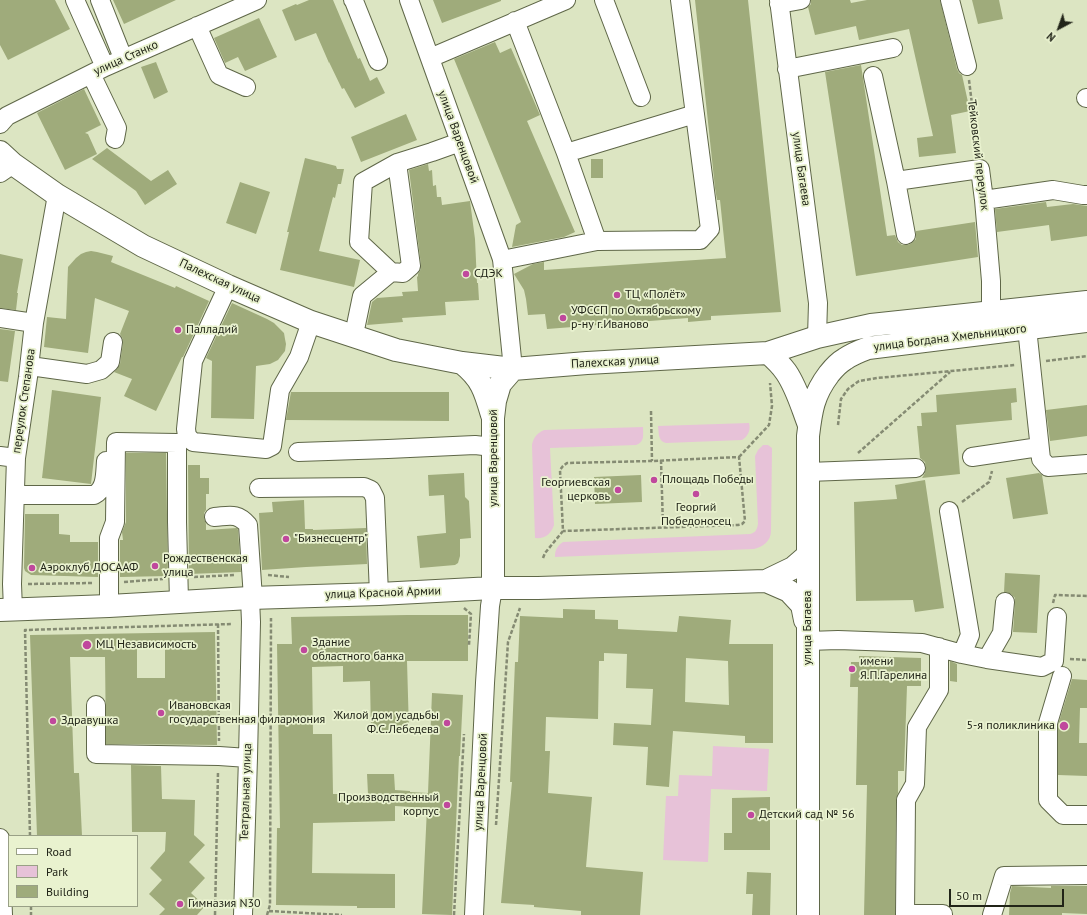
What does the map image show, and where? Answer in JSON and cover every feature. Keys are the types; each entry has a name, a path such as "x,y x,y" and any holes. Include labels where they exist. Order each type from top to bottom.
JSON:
{"main road":[{"name":"Палехская улица","path":"4,163 143,246 228,286 311,322 396,350 462,363 513,369 587,363 768,353"},
{"name":"улица Богдана Хмельницкого","path":"768,353 818,337 871,325 1087,302"},
{"name":"улица Богдана Хмельницкого","path":"809,425 814,400 819,389 834,368 843,360 855,353 873,347 1087,321"},
{"name":"улица Багаева","path":"768,353 778,361 786,371 792,382 809,425 808,915"},
{"path":"462,363 473,372 482,386 493,418"},
{"name":"улица Варенцовой","path":"493,588 493,418 495,401 500,384 513,369"},
{"name":"улица Красной Армии","path":"6,610 493,588 766,581 793,568 808,555"},
{"name":"улица Красной Армии","path":"766,581 789,591 802,605 808,641"}],"street":[{"path":"74,0 117,128 115,139"},
{"path":"100,0 123,58"},
{"name":"улица Станко","path":"0,124 7,116 98,70 257,0"},
{"path":"353,0 378,61"},
{"name":"улица Варенцовой","path":"409,0 502,259 513,369"},
{"path":"430,58 566,0"},
{"path":"604,0 642,96"},
{"path":"502,260 598,241 700,240 710,229 680,0"},
{"path":"779,2 801,0"},
{"path":"950,0 967,66"},
{"name":"улица Багаева","path":"779,2 818,303 818,337"},
{"path":"515,22 566,153 598,241"},
{"path":"197,26 220,75 246,87"},
{"path":"787,69 893,48"},
{"path":"873,76 906,235"},
{"path":"566,153 695,114"},
{"path":"397,163 412,266 403,273 391,272 359,242 364,182 397,163 460,142"},
{"path":"896,182 980,169"},
{"name":"Тейковский переулок","path":"980,169 992,281 991,313"},
{"path":"984,200 1053,190 1087,195"},
{"name":"переулок Степанова","path":"6,610 12,584 15,495 8,457 30,366 34,323 57,195"},
{"path":"352,335 356,325 362,296 391,272"},
{"path":"228,286 193,361 186,429 187,436 193,442 266,449 272,446 280,390 299,357 311,322"},
{"path":"0,318 34,323"},
{"path":"1027,328 1041,459 1048,467 1087,464"},
{"path":"30,366 87,374 101,370 110,362 113,342"},
{"path":"15,495 94,495 102,487 104,481 109,438"},
{"path":"110,606 109,538 115,522 116,442 177,444 179,601"},
{"path":"298,452 476,445 493,447"},
{"path":"972,457 1039,447"},
{"path":"808,472 916,468"},
{"path":"259,488 364,487 371,490 375,498 379,594"},
{"path":"949,512 970,635 962,654"},
{"name":"Театральная улица","path":"214,517 236,516 242,518 248,524 252,598 243,915"},
{"name":"улица Варенцовой","path":"474,915 485,683 490,606 493,588"},
{"path":"987,659 1002,633 1005,602"},
{"path":"808,641 838,640 922,642 962,654 1042,667 1054,661 1057,617"},
{"path":"939,647 939,690 917,727 915,784 906,800 905,914 943,914"},
{"path":"1062,676 1048,723 1048,800 1063,814 1087,815"},
{"path":"96,706 96,754 219,756 248,758"},
{"path":"0,838 3,915"},
{"path":"992,915 1004,876 1087,875"}],"path":[{"name":"Тейковский переулок","path":"967,66 980,169"},
{"path":"838,425 841,399 848,389 859,381 1087,356"},
{"path":"838,471 951,371"},
{"path":"543,558 544,553 563,531 560,470 563,466 567,463 739,457 769,425 772,406 770,380"},
{"path":"651,411 652,461"},
{"path":"563,531 742,524 745,521 739,457"},
{"path":"660,460 663,527"},
{"path":"949,512 989,482 994,465"},
{"path":"464,608 471,614 469,652"},
{"path":"496,829 508,642 520,608"},
{"path":"267,915 270,905 271,618"},
{"path":"30,835 25,630 232,624"},
{"path":"454,915 465,729"},
{"path":"269,911 342,915"}],"green space":[{"path":"749,423 750,428 748,433 742,440 666,443 660,439 658,426"},
{"path":"643,427 642,440 636,445 550,448 554,525 547,535 542,538 535,538 532,445 537,434 544,430"},
{"path":"763,445 768,445 772,448 771,535 768,541 760,547 754,549 555,557 557,548 563,542 753,533 758,524 755,456"},
{"path":"713,746 769,749 767,791 711,789 708,862 663,860 666,796 678,796 679,775 712,776"}],"building":[{"path":"0,0 55,0 70,29 8,60 0,45"},
{"path":"113,0 176,0 124,24"},
{"path":"309,0 333,0 358,59 360,58 370,81 377,77 385,93 355,108 344,88 342,89 316,33 295,41 282,10"},
{"path":"433,0 501,0 501,1 442,23"},
{"path":"695,0 748,0 781,312 711,316 711,320 688,322 688,318 547,329 545,314 528,315 524,290 514,274 533,264 544,262 544,270 726,258 720,200 717,200 715,188"},
{"path":"811,0 850,0 851,3 867,0 940,0 957,69 962,75 970,111 951,115 956,153 919,157 917,138 933,136 909,29 859,40 856,26 815,35 808,7 811,4"},
{"path":"972,0 999,0 1003,19 978,24"},
{"path":"259,18 277,57 245,71 238,57 225,63 214,38"},
{"path":"495,42 500,53 511,48 540,115 527,121 575,232 564,237 512,247 516,225 521,222 454,59"},
{"path":"156,62 168,92 154,99 141,67"},
{"path":"861,65 887,236 895,235 898,242 902,245 908,245 916,239 916,231 975,222 978,257 856,276 825,72"},
{"path":"84,89 101,125 85,133 88,134 97,154 65,170 37,113"},
{"path":"406,114 417,140 361,162 351,137"},
{"path":"107,148 151,181 168,170 177,184 145,205 136,191 92,159"},
{"path":"305,158 336,166 337,169 344,169 341,184 338,184 335,198 333,197 319,251 360,260 354,287 280,270 289,232 287,232"},
{"path":"591,159 603,159 603,178 591,178"},
{"path":"428,164 429,171 432,170 433,186 436,185 437,197 441,197 442,205 470,201 475,239 479,300 445,302 446,315 402,318 403,322 367,325 372,302 377,298 403,296 402,292 418,291 417,277 421,269 421,265 409,170"},
{"path":"240,182 270,192 256,234 226,223"},
{"path":"1046,202 1047,207 1073,204 1087,206 1087,236 1051,241 1049,225 997,232 995,209"},
{"path":"91,251 113,256 111,262 175,288 176,286 209,301 156,411 124,396 132,379 114,372 120,364 123,339 120,334 129,311 95,298 88,353 44,347 47,317 66,319 68,267 81,254"},
{"path":"0,254 23,259 17,293 16,310 0,308"},
{"path":"232,303 274,323 284,333 286,344 285,351 278,360 270,364 256,366 254,419 211,418 212,361 206,358"},
{"path":"0,329 15,331 8,382 0,381"},
{"path":"1016,388 1017,402 1011,403 1012,420 956,425 960,474 922,478 926,467 925,462 920,458 917,426 922,426 921,413 937,412 936,395"},
{"path":"52,390 101,397 91,484 42,478"},
{"path":"291,392 449,392 449,421 286,420"},
{"path":"1087,405 1087,436 1050,441 1046,410"},
{"path":"126,453 166,453 168,576 120,577 120,540 123,540 122,532 126,522"},
{"path":"188,465 200,465 200,478 209,478 209,494 206,494 206,510 204,513 206,530 237,528 238,530 241,572 189,574"},
{"path":"464,473 465,497 469,501 471,538 460,539 460,556 458,563 455,565 420,568 417,536 446,533 444,495 429,496 428,475"},
{"path":"1039,473 1042,475 1048,514 1013,519 1006,478"},
{"name":"Георгиевская церковь","path":"641,475 642,502 595,504 594,477"},
{"path":"925,480 944,608 915,612 913,600 856,601 854,502 897,499 895,485"},
{"path":"304,500 305,529 366,528 367,564 262,570 259,513 273,512 272,502"},
{"path":"25,514 59,514 59,534 70,535 70,542 98,542 98,577 31,575 25,571"},
{"path":"1005,573 1040,575 1037,633 1013,632 1015,598 1011,594 1004,592"},
{"path":"563,609 595,610 595,619 618,620 618,629 677,632 679,616 731,620 729,644 773,644 773,743 745,743 745,736 673,731 669,787 646,785 648,747 613,745 614,723 651,725 653,689 626,688 627,654 604,653 604,661 599,661 598,719 546,717 545,751 550,751 548,793 592,797 586,867 643,872 640,915 581,915 581,911 534,907 534,905 501,903 512,782 510,782 515,662 518,662 520,616 563,618","holes":["686,658 728,661 729,705 685,702"]},
{"path":"468,615 468,661 407,661 409,731 371,732 370,681 343,682 343,666 312,667 313,734 332,734 333,794 368,794 367,774 394,774 395,790 428,793 432,693 463,695 452,915 422,914 427,808 395,806 395,821 313,823 312,873 395,874 395,908 276,905 277,828 280,828 277,644 292,644 291,617"},
{"path":"215,632 217,745 106,744 105,657 70,657 74,773 79,773 82,835 37,835 30,635","holes":["137,647 165,647 165,678 137,678"]},
{"path":"859,656 921,658 921,686 907,686 904,771 898,771 898,793 896,800 895,915 864,915 867,785 856,785 858,687 850,687 851,662 859,662"},
{"path":"950,661 957,664 957,682 950,681"},
{"name":"5-я поликлиника","path":"1072,679 1087,680 1087,708 1080,708 1079,743 1087,743 1087,776 1058,775 1058,725"},
{"path":"131,765 161,766 162,799 195,800 194,835 205,845 189,862 205,878 191,893 205,906 197,915 159,915 165,909 149,894 162,880 150,868 165,851 166,832 132,832"},
{"name":"Детский сад № 56","path":"770,797 770,850 724,850 724,833 732,833 732,798"},
{"path":"747,872 771,873 770,915 752,915 753,894 746,894"},
{"path":"1012,886 1051,888 1051,886 1087,886 1087,914 1062,913 1062,915 1009,915 1010,893"}],"place":[{"name":"СДЭК","path":"466,274"},
{"name":"ТЦ «Полёт»","path":"617,295"},
{"name":"УФССП по Октябрьскому р-ну г.Иваново","path":"563,318"},
{"name":"Палладий","path":"178,330"},
{"name":"Площадь Победы","path":"654,480"},
{"name":"Георгиевская церковь","path":"618,490"},
{"name":"Георгий Победоносец","path":"696,494"},
{"name":"\"Бизнесцентр\"","path":"286,539"},
{"name":"Рождественская улица","path":"155,566"},
{"name":"Аэроклуб ДОСААФ","path":"32,568"},
{"name":"МЦ Независимость","path":"87,645"},
{"name":"Здание областного банка","path":"304,650"},
{"name":"имени Я.П.Гарелина","path":"852,669"},
{"name":"Ивановская государственная филармония","path":"161,713"},
{"name":"Здравушка","path":"53,721"},
{"name":"Жилой дом усадьбы Ф.С.Лебедева","path":"447,723"},
{"name":"5-я поликлиника","path":"1064,726"},
{"name":"Производственный корпус","path":"447,805"},
{"name":"Детский сад № 56","path":"751,815"},
{"name":"Гимназия N30","path":"180,904"}]}
